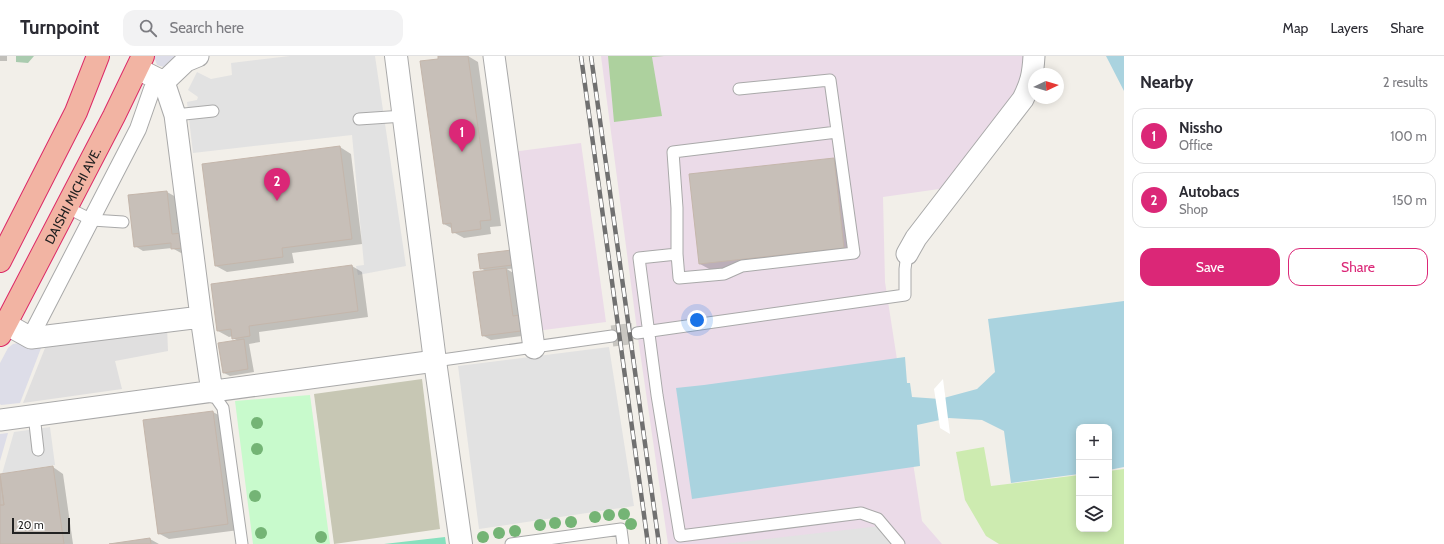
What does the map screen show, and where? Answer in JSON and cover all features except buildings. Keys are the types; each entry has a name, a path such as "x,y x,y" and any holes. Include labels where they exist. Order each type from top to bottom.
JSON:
{"highway":[{"path":"1,257 76,112 98,56"},
{"name":"DAISHI MICHI AVE.","path":"3,330 114,116 140,62"}],"street":[{"path":"33,332 92,220 158,86 186,61 198,56"},
{"path":"396,56 435,361 461,544"},
{"path":"494,56 534,348"},
{"path":"906,254 916,238 1023,99 1031,84 1034,71 1034,56"},
{"path":"140,62 158,86 175,115 212,392"},
{"path":"3,330 31,338 201,317"},
{"path":"0,420 435,361"}],"lane":[{"path":"739,89 830,80 854,253 742,266 724,274 679,278 677,254 677,208 673,152 837,132"},
{"path":"175,115 213,111"},
{"path":"359,119 404,116"},
{"path":"66,207 92,220 123,222"},
{"path":"677,254 639,258 657,395 681,540 861,513 878,519 899,544"},
{"path":"637,333 905,295 906,254"},
{"path":"435,361 612,336"},
{"path":"212,392 223,408 242,544"},
{"path":"34,415 38,450"},
{"path":"511,544 621,529 623,544"}],"shaded area":[{"path":"155,56 185,56 167,68 157,65"},
{"path":"290,56 375,56 406,266 358,275 356,266 364,265 352,135 193,153 187,102 197,100 198,97 188,90 197,72 211,79 232,75 231,63"},
{"path":"601,56 1024,56 1026,67 1015,97 946,188 883,197 885,282 922,521 942,544 668,544 639,345"},
{"path":"581,143 606,322 536,331 512,152"},
{"path":"167,326 168,351 115,361 122,389 23,403 47,343"},
{"path":"43,343 20,403 1,405 0,363 8,348 13,344"},
{"path":"609,347 634,506 479,529 458,366"},
{"path":"422,379 440,529 334,544 314,394"},
{"path":"50,427 55,465 2,474 14,432"},
{"path":"8,433 0,461 0,434"},
{"path":"880,526 892,544 724,544"}],"green space":[{"path":"16,56 34,56 28,63 16,62"},
{"path":"608,56 664,56 652,57 662,116 614,122"},
{"path":"310,395 330,544 253,544 235,401"},
{"path":"984,447 991,486 1076,475 1076,532 1112,532 1112,471 1124,469 1124,544 999,544 986,536 965,500 956,452"},
{"path":"445,537 446,544 384,544"}],"water":[{"path":"1106,56 1124,56 1124,91"},
{"path":"1124,301 1124,467 1112,469 1112,424 1076,424 1076,474 1011,483 1004,431 982,420 949,418 917,425 920,466 692,499 676,388 905,357 907,383 910,383 912,397 940,399 977,389 995,372 988,319"}],"pier":[{"path":"943,379 950,434 940,428 934,389"}],"tunnel":[{"path":"612,336 637,333"}],"railway":[{"path":"581,56 648,544"},
{"path":"591,56 659,544"}],"place":[{"name":"Nissho","path":"462,152"},
{"name":"Autobacs","path":"277,201"}]}
